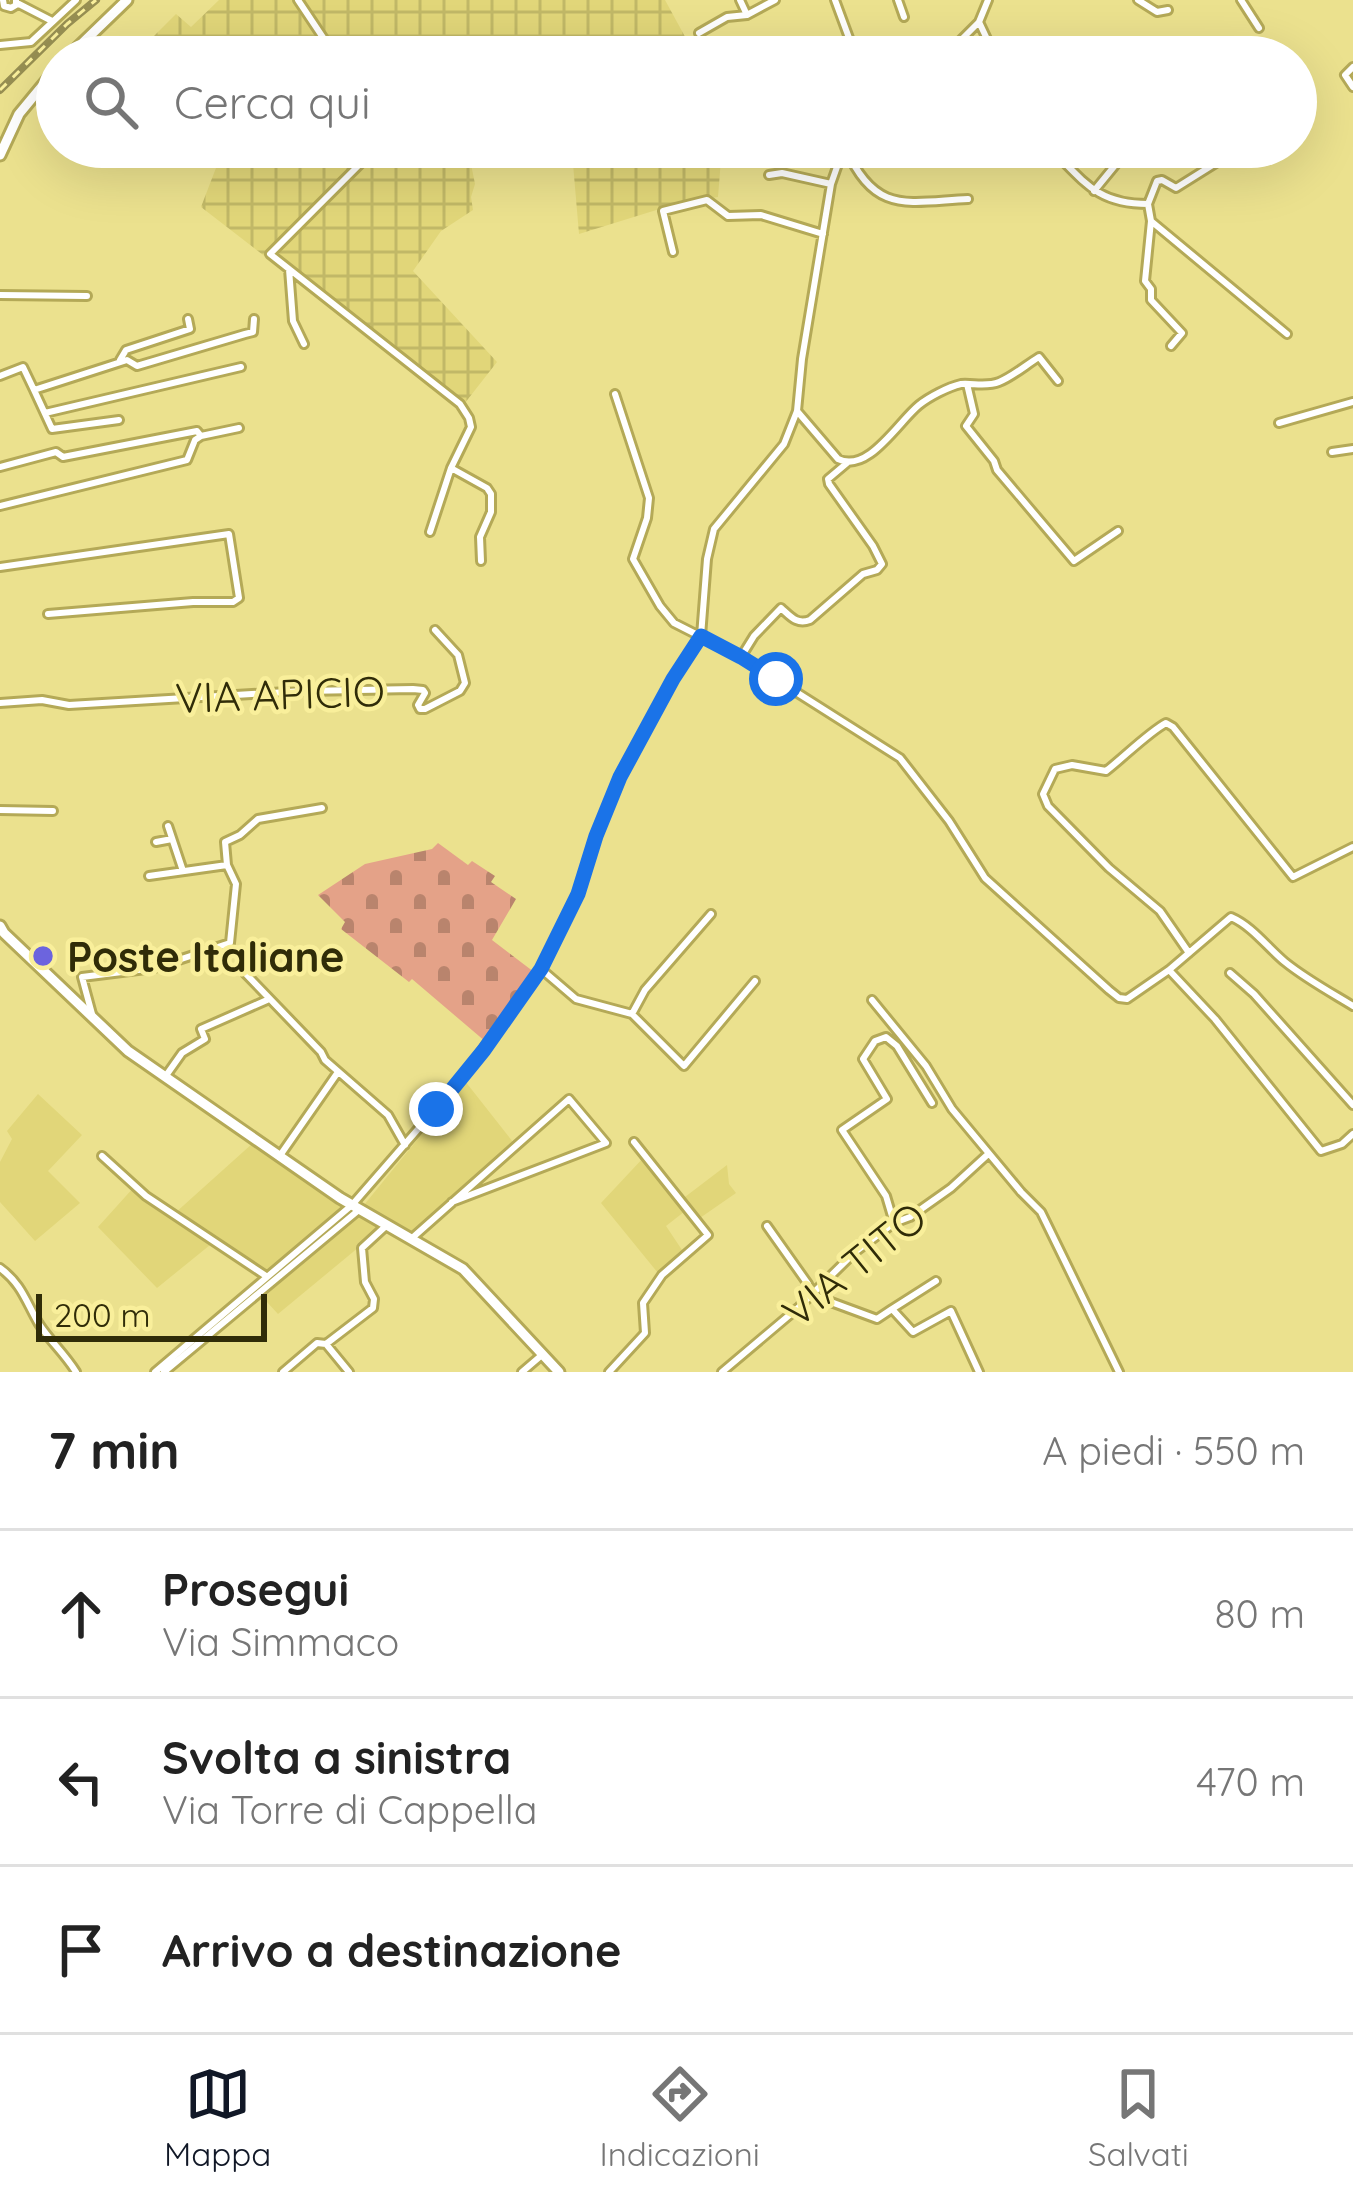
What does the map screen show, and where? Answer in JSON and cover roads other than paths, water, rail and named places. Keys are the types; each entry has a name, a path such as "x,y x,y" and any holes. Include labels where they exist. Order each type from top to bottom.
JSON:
{"street":[{"path":"37,36 76,0"},
{"path":"90,36 127,0"},
{"path":"298,0 323,36"},
{"path":"740,0 747,15"},
{"path":"699,33 775,0"},
{"path":"836,0 849,36"},
{"path":"898,0 904,17"},
{"path":"965,36 979,22 988,0"},
{"path":"1138,0 1157,12 1168,10"},
{"path":"1241,0 1259,28"},
{"path":"2,6 13,8 16,1 52,21"},
{"path":"979,22 986,36"},
{"path":"0,45 31,42 36,37"},
{"path":"1353,67 1345,75 1353,87"},
{"path":"0,155 19,114 36,93"},
{"path":"356,168 270,254 460,404 469,418 471,428 451,468 430,532"},
{"path":"159,1372 356,1207 484,1050 541,969 578,894 620,777 701,636 714,529 784,444 797,411 837,168"},
{"path":"858,168 868,184 891,201 968,199"},
{"path":"1071,168 1106,199 1148,204"},
{"path":"1094,190 1112,168"},
{"path":"1171,346 1182,333 1151,300 1145,281 1151,221 1148,204 1156,181 1176,188 1208,168"},
{"path":"769,175 782,172 831,184"},
{"path":"674,252 663,211 707,200 728,216 750,213 824,234"},
{"path":"1151,221 1287,334"},
{"path":"289,269 293,321 304,344"},
{"path":"0,295 87,296"},
{"path":"118,363 126,350 190,328 188,319"},
{"path":"34,390 128,360 137,367 253,332 254,319"},
{"path":"741,657 781,608 796,621 811,620 863,574 882,564 828,478 847,463 865,457 920,405 958,385 997,384 1039,357 1058,381"},
{"path":"0,376 23,367 52,429 119,420"},
{"path":"45,413 241,367"},
{"path":"967,385 974,414 966,426 1074,561 1118,532"},
{"path":"615,394 649,498 633,559 674,623 741,657 900,758 949,820 985,878 1119,998 1127,998 1169,970 1236,917 1286,963 1353,1006"},
{"path":"1280,423 1353,402"},
{"path":"797,411 838,459 847,463"},
{"path":"0,506 187,460 201,436 239,428"},
{"path":"0,467 56,452 63,457 196,431 201,436"},
{"path":"1332,452 1353,448"},
{"path":"451,468 490,494 491,512 479,537 481,561"},
{"path":"0,567 229,533 239,598 233,602 48,614"},
{"name":"VIA APICIO","path":"0,703 41,700 69,705 413,689 423,690 418,705 425,709 460,691 465,683 458,655 435,630"},
{"path":"1189,953 1160,911 1108,868 1048,806 1043,794 1055,770 1072,765 1106,771 1166,723 1293,877 1353,847"},
{"path":"92,1017 82,977 154,968 230,943 236,884 227,865 225,842 258,819 322,808"},
{"path":"0,810 52,812"},
{"path":"168,826 183,871"},
{"path":"156,842 172,839"},
{"path":"149,876 227,865"},
{"path":"632,1014 645,990 710,914"},
{"path":"1,930 128,1051 356,1207 463,1269 559,1372"},
{"path":"541,969 576,998 632,1014 684,1066 755,981"},
{"path":"1169,970 1215,1019 1321,1151 1342,1144 1353,1134"},
{"path":"1230,973 1353,1105"},
{"path":"245,974 338,1072 388,1115 405,1144"},
{"path":"165,1077 182,1053 206,1039 201,1028 269,999"},
{"path":"872,1000 926,1066 952,1109 1041,1212 1119,1372"},
{"path":"894,1223 886,1196 842,1130 887,1099 862,1059 875,1041 886,1037 897,1046 932,1103"},
{"path":"279,1156 338,1072"},
{"path":"411,1239 452,1202 568,1099 605,1143 452,1202"},
{"path":"609,1372 645,1334 643,1303 662,1275 708,1234 634,1142"},
{"path":"102,1156 157,1204 266,1276"},
{"name":"VIA TITO","path":"722,1372 855,1252 951,1188 986,1156"},
{"path":"159,1372 266,1276 356,1207"},
{"path":"326,1345 373,1308 362,1248 387,1225"},
{"path":"767,1226 812,1294 877,1319 936,1281"},
{"path":"0,1268 14,1279 36,1319 76,1372"},
{"path":"892,1309 913,1332 951,1311 979,1372"},
{"path":"283,1372 317,1343 326,1345 350,1372"},
{"path":"522,1372 543,1354"}],"railway":[{"path":"55,36 96,0"},
{"path":"0,90 36,55"}],"place":[{"name":"Poste Italiane","path":"43,956"}]}
